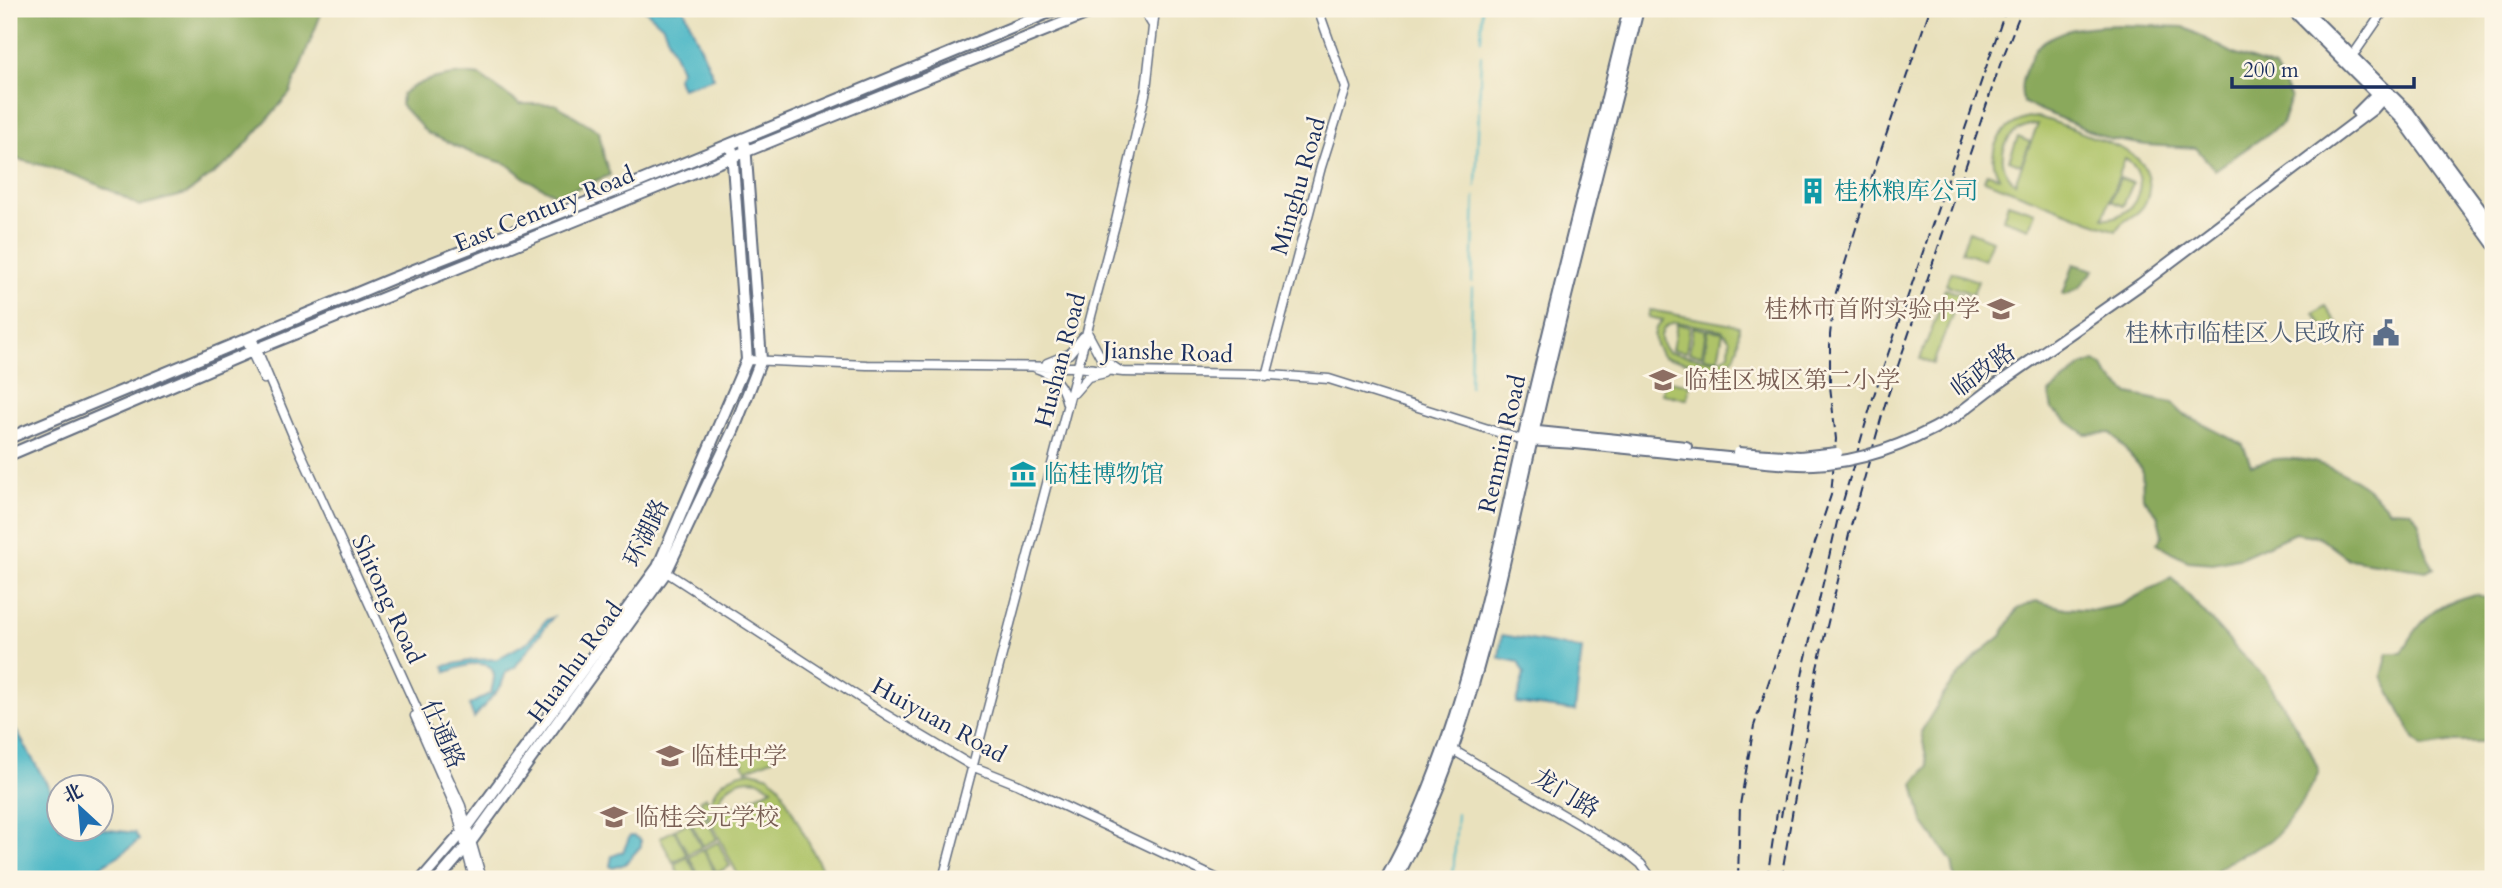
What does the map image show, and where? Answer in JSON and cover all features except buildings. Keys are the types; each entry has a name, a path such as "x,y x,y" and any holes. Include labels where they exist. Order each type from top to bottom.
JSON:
{"main road":[{"name":"East Century Road","path":"9,455 732,150 744,137 1057,9"},
{"name":"East Century Road","path":"9,438 391,279 732,150 745,150 1098,9"},
{"name":"Renmin Road","path":"1396,879 1424,821 1453,750 1483,652 1528,436 1629,9"},
{"name":"Renmin Road","path":"1386,879 1423,803 1445,747 1475,650 1638,9"},
{"path":"2292,9 2383,94 2408,112 2493,227"},
{"path":"2304,9 2383,94 2493,244"},
{"name":"临政路","path":"1528,436 1576,443 1816,464 1849,458 1913,440 2141,285 2383,94"},
{"name":"Huanhu Road","path":"469,844 662,570 734,429 761,360 744,137"},
{"name":"环湖路","path":"422,879 465,829 662,570 747,360 732,150"},
{"path":"439,879 469,844"}],"street":[{"path":"1143,9 1154,28"},
{"name":"Hushan Road","path":"943,879 1116,221 1146,90 1155,9"},
{"path":"1154,28 1162,9"},
{"name":"Minghu Road","path":"1266,376 1321,167 1346,88 1318,9"},
{"path":"2356,51 2385,9"},
{"path":"1030,366 1055,362 1069,354 1087,332 1101,358 1123,372"},
{"name":"仕通路","path":"249,339 465,829"},
{"name":"Jianshe Road","path":"747,360 867,365 1077,367 1123,372 1329,379 1528,436"},
{"path":"1030,366 1045,371 1055,379 1065,395 1067,405"},
{"path":"1067,405 1078,386 1088,377 1123,372"},
{"name":"Huiyuan Road","path":"662,570 876,708 974,766 1218,879"},
{"name":"龙门路","path":"1453,750 1626,852 1641,864 1652,879"},
{"path":"465,829 482,879"},
{"path":"469,844 474,879"}],"green space":[{"path":"9,9 323,9 290,93 233,159 186,194 139,206 76,176 9,158"},
{"path":"2119,25 2184,27 2236,55 2275,68 2291,98 2282,124 2215,170 2196,148 2146,145 2109,139 2024,103 2022,80 2037,47 2065,31"},
{"path":"463,74 480,76 520,104 555,104 599,131 610,175 558,196 526,179 507,164 474,154 427,133 401,105 402,94 416,85"},
{"path":"2038,117 2058,123 2125,150 2135,157 2148,175 2149,187 2143,206 2116,231 1984,180 1987,173 1999,177 1993,155 2000,136 2016,123","holes":["2038,124 2015,183 2007,174 2004,165 2005,146 2017,131","2125,159 2134,166 2139,175 2138,195 2125,212 2115,217 2103,218"]},
{"path":"2018,137 2030,142 2021,165 2009,160"},
{"path":"2120,178 2133,183 2123,206 2111,201"},
{"path":"2008,203 2035,212 2029,228 2003,219"},
{"path":"1969,231 1992,240 1984,260 1961,252"},
{"path":"2074,264 2094,270 2080,287 2066,295 2063,294"},
{"path":"1951,272 1978,281 1973,294 1946,285"},
{"path":"1945,289 1972,298 1968,311 1940,302"},
{"path":"1941,305 1954,310 1933,364 1920,359"},
{"path":"2325,306 2339,326 2328,333 2314,314"},
{"path":"1650,310 1739,326 1738,347 1734,357 1725,365 1713,367 1666,358 1661,355 1654,336 1656,328 1663,320 1648,317","holes":["1676,322 1722,330 1730,340 1729,353 1716,361 1668,352 1661,338 1666,326"]},
{"path":"1677,324 1690,327 1686,352 1672,350"},
{"path":"1693,327 1706,330 1702,355 1689,353"},
{"path":"1708,330 1723,332 1718,359 1704,357"},
{"path":"2095,361 2129,394 2172,403 2183,414 2243,445 2251,465 2274,459 2292,459 2324,465 2367,488 2389,510 2411,511 2418,522 2425,551 2434,567 2426,571 2349,559 2319,537 2295,533 2242,557 2213,563 2188,561 2157,543 2162,535 2157,514 2143,498 2142,469 2111,433 2085,434 2052,410 2049,393 2082,366"},
{"path":"1665,380 1690,385 1687,399 1662,394"},
{"path":"2172,577 2265,677 2309,748 2319,771 2297,810 2268,842 2229,861 2209,879 1955,879 1952,862 1923,822 1914,784 1928,766 1921,732 1947,689 1975,657 2001,636 2017,609 2036,601 2065,608 2095,610 2121,605"},
{"path":"2476,594 2493,601 2493,742 2453,742 2423,747 2414,739 2382,676 2388,653 2402,653 2423,621 2440,607"},
{"path":"768,745 774,758 746,770 740,757"},
{"path":"752,771 769,776 779,785 822,869 824,879 817,879 816,874 805,879 740,879 700,800 706,797 710,803 725,780","holes":["758,780 772,788 718,816 719,802 725,790 736,782"]},
{"path":"704,814 717,839 703,846 690,821"},
{"path":"689,822 701,847 688,854 675,830"},
{"path":"674,830 687,855 673,862 660,838"},
{"path":"718,842 730,866 717,873 704,849"},
{"path":"703,849 715,874 701,879 689,857"},
{"path":"687,857 699,879 681,879 674,864"}],"water":[{"path":"644,9 684,9 714,78 682,88 677,78 681,70 663,26"},
{"path":"553,617 515,667 506,672 501,686 474,718 469,705 491,693 494,676 492,669 474,664 447,672 444,666 497,659 529,641 546,620"},
{"path":"1502,635 1582,649 1575,711 1516,703 1524,674 1518,662 1499,658"},
{"path":"9,718 46,782 46,842 116,842 116,831 135,833 139,840 123,853 79,879 9,879"},
{"path":"630,836 641,840 641,846 625,864 613,868 610,866 612,856 623,852"}],"waterway":[{"path":"1481,40 1482,9"},
{"path":"1476,186 1481,55"},
{"path":"1472,282 1475,197"},
{"path":"1470,387 1472,288"},
{"path":"1453,879 1457,814"}],"railway":[{"path":"1738,879 1740,805 1754,726 1831,495 1836,439 1830,386 1830,335 1834,299 1874,170 1930,9"},
{"path":"1782,779 1804,666 1837,522 1873,398 2006,9"},
{"path":"1781,879 1817,668 1851,526 1886,401 2001,62 2022,9"},
{"path":"1781,817 1789,769"},
{"path":"1767,879 1778,806"}],"place":[{"name":"桂林粮库公司","path":"1813,191"},
{"name":"桂林市首附实验中学","path":"2001,309"},
{"name":"桂林市临桂区人民政府","path":"2386,333"},
{"name":"临桂区城区第二小学","path":"1663,380"},
{"name":"临桂博物馆","path":"1023,474"},
{"name":"临桂中学","path":"670,756"},
{"name":"临桂会元学校","path":"614,817"}]}
